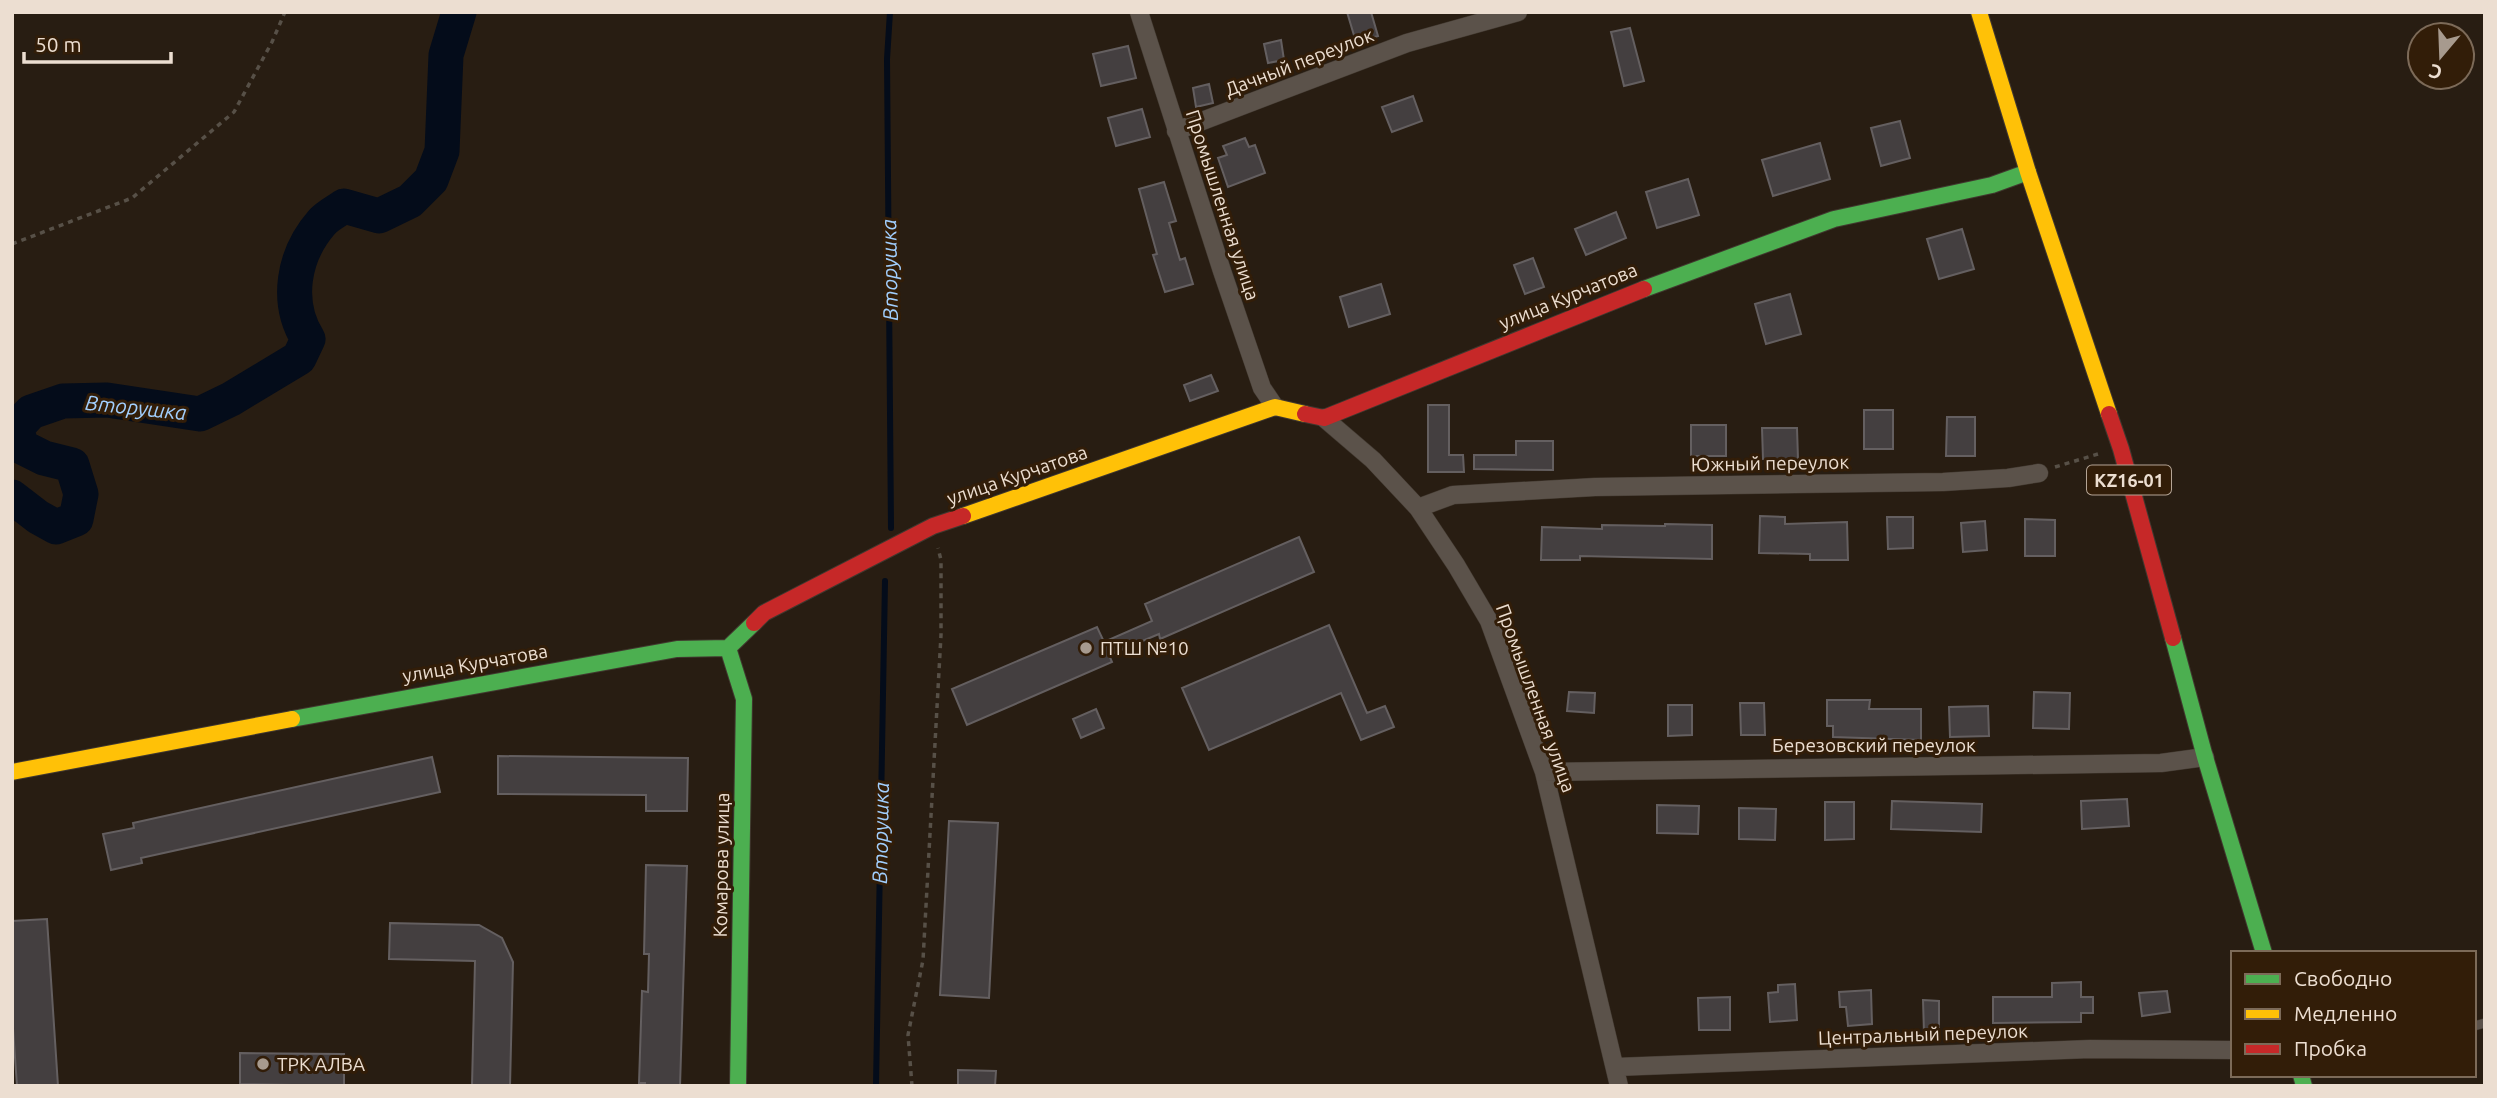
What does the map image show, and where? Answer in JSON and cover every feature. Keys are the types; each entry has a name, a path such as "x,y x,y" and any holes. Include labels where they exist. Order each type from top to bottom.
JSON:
{"street":[{"name":"Промышленная улица","path":"1139,12 1262,388 1275,407"},
{"name":"Дачный переулок","path":"1176,131 1407,43 1518,12"},
{"name":"KZ16-01","path":"1979,12 2028,172 2120,449 2205,757 2263,951"},
{"name":"улица Курчатова","path":"1324,418 1629,294 1834,219 1992,184 2028,172"},
{"name":"улица Курчатова","path":"12,772 400,698 677,649 728,648 764,613 933,526 1275,407"},
{"path":"1275,407 1324,418"},
{"name":"Промышленная улица","path":"1324,418 1373,460 1418,508 1489,621 1544,772 1619,1086"},
{"name":"Южный переулок","path":"1418,508 1453,495 1595,487 1943,482 2039,473"},
{"name":"Комарова улица","path":"728,648 744,699 738,1086"},
{"name":"Березовский переулок","path":"1544,772 2161,763 2205,757"},
{"name":"Центральный переулок","path":"1616,1067 2090,1049 2231,1050"}],"path":[{"path":"12,243 132,198 234,112 285,12"},
{"path":"2039,473 2074,460 2120,449"},
{"path":"912,1086 908,1035 923,960 941,635 941,560 933,526"}],"building":[{"path":"1347,12 1371,12 1378,36 1356,42"},
{"path":"1630,28 1644,81 1624,86 1611,32"},
{"path":"1281,40 1284,60 1268,63 1264,44"},
{"path":"1128,46 1136,78 1101,86 1093,54"},
{"path":"1209,84 1213,103 1196,107 1193,88"},
{"path":"1413,96 1422,121 1392,132 1382,107"},
{"path":"1142,109 1150,137 1116,146 1108,118"},
{"path":"1900,121 1910,158 1881,166 1871,128"},
{"path":"1245,138 1249,147 1255,145 1265,173 1228,187 1218,158 1227,155 1223,146"},
{"path":"1820,143 1830,179 1773,196 1762,160"},
{"path":"1688,179 1699,215 1657,228 1646,192"},
{"path":"1164,182 1176,221 1169,223 1180,260 1185,258 1193,284 1165,292 1153,255 1157,254 1139,189"},
{"path":"1616,212 1626,238 1586,255 1575,229"},
{"path":"1962,229 1974,269 1939,279 1927,239"},
{"path":"1533,258 1544,287 1525,294 1514,265"},
{"path":"1381,284 1390,314 1349,327 1340,297"},
{"path":"1790,294 1801,334 1766,344 1755,304"},
{"path":"1211,375 1218,391 1190,401 1184,385"},
{"path":"1428,405 1449,405 1449,455 1463,455 1464,472 1428,472"},
{"path":"1864,410 1893,410 1893,449 1864,449"},
{"path":"1947,417 1975,417 1975,456 1946,456"},
{"path":"1691,425 1726,425 1726,456 1691,456"},
{"path":"1762,428 1797,428 1798,459 1763,459"},
{"path":"1516,441 1553,441 1553,470 1474,469 1474,455 1516,455"},
{"path":"1760,516 1785,517 1785,524 1847,522 1848,560 1810,560 1810,554 1759,553"},
{"path":"1887,517 1913,517 1913,548 1888,549"},
{"path":"2025,519 2055,520 2055,556 2025,556"},
{"path":"1985,521 1987,550 1963,552 1961,523"},
{"path":"1602,525 1712,525 1712,559 1580,556 1580,560 1541,560 1542,527 1602,529"},
{"path":"1299,537 1314,572 1160,639 1159,634 1109,655 1112,662 967,725 952,689 1097,627 1104,642 1152,621 1145,604"},
{"path":"1329,625 1367,713 1385,706 1394,727 1361,740 1341,693 1209,750 1182,688"},
{"path":"1569,692 1595,693 1594,713 1567,711"},
{"path":"2034,692 2070,693 2069,729 2033,728"},
{"path":"1827,700 1870,700 1869,709 1921,709 1921,740 1833,737 1833,726 1827,726"},
{"path":"1740,703 1764,703 1765,735 1741,735"},
{"path":"1668,705 1692,705 1692,735 1668,736"},
{"path":"1988,706 1989,736 1950,737 1949,707"},
{"path":"1096,709 1104,728 1081,738 1073,719"},
{"path":"498,756 688,758 687,811 646,811 646,795 498,794"},
{"path":"432,757 440,792 141,858 142,863 111,870 103,834 134,828 133,823"},
{"path":"2127,799 2129,826 2082,829 2081,801"},
{"path":"1892,801 1982,804 1981,832 1891,829"},
{"path":"1825,802 1854,802 1854,839 1825,840"},
{"path":"1657,805 1699,806 1698,834 1657,833"},
{"path":"1739,808 1776,809 1775,840 1739,839"},
{"path":"949,821 998,823 989,998 940,995"},
{"path":"646,865 687,866 680,1086 645,1086 645,1083 639,1083 642,991 648,992 649,954 644,954"},
{"path":"47,919 58,1086 17,1086 12,1014 12,921"},
{"path":"390,923 479,925 502,938 513,962 510,1086 472,1086 475,961 389,959"},
{"path":"2081,982 2081,997 2093,997 2093,1013 2081,1013 2081,1022 1993,1023 1993,997 2052,997 2052,983"},
{"path":"1795,984 1797,1020 1770,1022 1768,993 1778,992 1778,985"},
{"path":"1871,990 1872,1024 1848,1026 1846,1007 1840,1007 1839,992"},
{"path":"2167,991 2170,1012 2142,1016 2139,993"},
{"path":"1730,997 1730,1030 1699,1030 1698,998"},
{"path":"1923,1000 1939,1001 1939,1033 1924,1033"},
{"name":"ТРК АЛВА","path":"240,1053 344,1054 344,1086 240,1084"},
{"path":"958,1070 996,1071 995,1086 958,1086"}],"waterway":[{"name":"Вторушка","path":"12,497 56,527 76,519 81,494 72,465 44,458 22,447 16,428 31,412 63,401 107,400 200,414 231,399 299,358 308,339 296,310 295,279 304,249 312,235 324,220 344,206 379,216 410,201 431,180 442,151 446,55 459,12"},
{"name":"Вторушка","path":"890,12 887,59 891,528"},
{"name":"Вторушка","path":"876,1086 885,581"}],"traffic: fast":[{"path":"1644,289 1834,219 1992,185 2028,172"},
{"path":"292,719 677,649 728,648 754,623"},
{"path":"2173,638 2205,757 2263,951"},
{"path":"728,648 744,699 738,1086"},
{"path":"2302,1077 2304,1086"}],"traffic: slow":[{"path":"1979,12 2028,172 2109,414"},
{"path":"963,516 1275,407 1305,414"},
{"path":"12,772 292,719"}],"traffic: jam":[{"path":"1305,414 1324,418 1644,289"},
{"path":"2109,414 2173,638"},
{"path":"754,623 764,613 933,526 963,516"}],"place":[{"name":"ПТШ №10","path":"1086,648"},
{"name":"ТРК АЛВА","path":"263,1064"}]}
